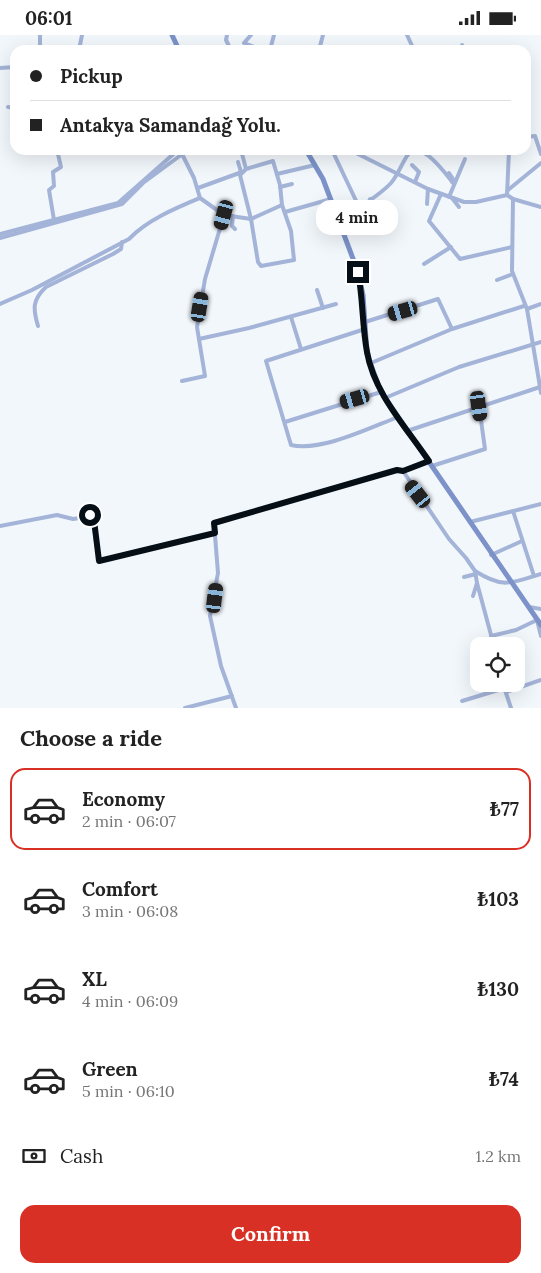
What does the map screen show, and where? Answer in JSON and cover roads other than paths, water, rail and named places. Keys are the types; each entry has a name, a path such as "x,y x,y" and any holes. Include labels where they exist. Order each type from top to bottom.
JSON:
{"street":[{"path":"249,45 244,43 250,35"},
{"path":"531,136 535,136 541,154"},
{"path":"54,220 49,190 54,186 54,172 61,167 58,155"},
{"path":"0,236 118,203 142,180 176,155"},
{"path":"0,236 122,204 143,183 177,155"},
{"path":"180,155 198,188 200,198 224,215 252,219 282,205"},
{"path":"198,188 243,171 273,161 280,187 282,205 291,231 294,260 261,266 258,262 252,219 240,175 243,171 241,155"},
{"path":"309,155 340,220 358,272 363,295 367,354 381,391 491,555 541,625"},
{"path":"334,155 359,207"},
{"path":"361,155 428,189 464,202 476,202 507,195 513,199 541,207"},
{"path":"340,220 389,185 399,173 407,155"},
{"path":"426,155 432,158 452,183"},
{"path":"507,195 509,155"},
{"path":"450,188 465,159"},
{"path":"238,163 243,171"},
{"path":"508,189 541,163"},
{"path":"277,174 315,165"},
{"path":"412,165 418,169 415,182"},
{"path":"449,173 453,179 451,198 458,207"},
{"path":"280,187 292,184"},
{"path":"427,204 428,189"},
{"path":"441,194 429,221 460,259 512,247"},
{"path":"0,304 32,290 122,242 172,211 200,198"},
{"path":"285,212 331,199"},
{"path":"370,199 391,225"},
{"path":"513,199 513,275 525,307 541,393"},
{"path":"182,381 205,376 197,327 205,279 224,215"},
{"path":"233,216 232,226 235,229"},
{"path":"38,326 34,302 37,295 46,287 113,254 120,249 122,242"},
{"path":"424,263 451,247"},
{"path":"498,280 513,275"},
{"path":"317,291 323,308"},
{"path":"364,322 438,299 452,329"},
{"path":"199,339 336,304"},
{"path":"371,363 452,329 541,304"},
{"path":"291,317 301,349"},
{"path":"365,329 266,361 291,445 298,447 335,440 398,417"},
{"path":"385,398 459,367 541,342"},
{"path":"407,431 540,387"},
{"path":"285,422 381,391"},
{"path":"236,708 221,666 210,616 218,573 214,523 397,470 403,471 485,449 479,406"},
{"path":"403,471 449,539 466,558 475,573 492,636 516,630 537,620"},
{"path":"470,522 541,504"},
{"path":"513,511 534,576"},
{"path":"0,526 57,515 73,519 92,516 99,561 215,533"},
{"path":"491,555 522,541"},
{"path":"464,577 475,573 492,582 511,583 541,574"},
{"path":"473,596 477,583"},
{"path":"527,607 541,609"},
{"path":"537,620 541,636"},
{"path":"525,684 541,680"},
{"path":"462,701 492,692"},
{"path":"506,692 511,708"},
{"path":"185,708 232,696"}]}
